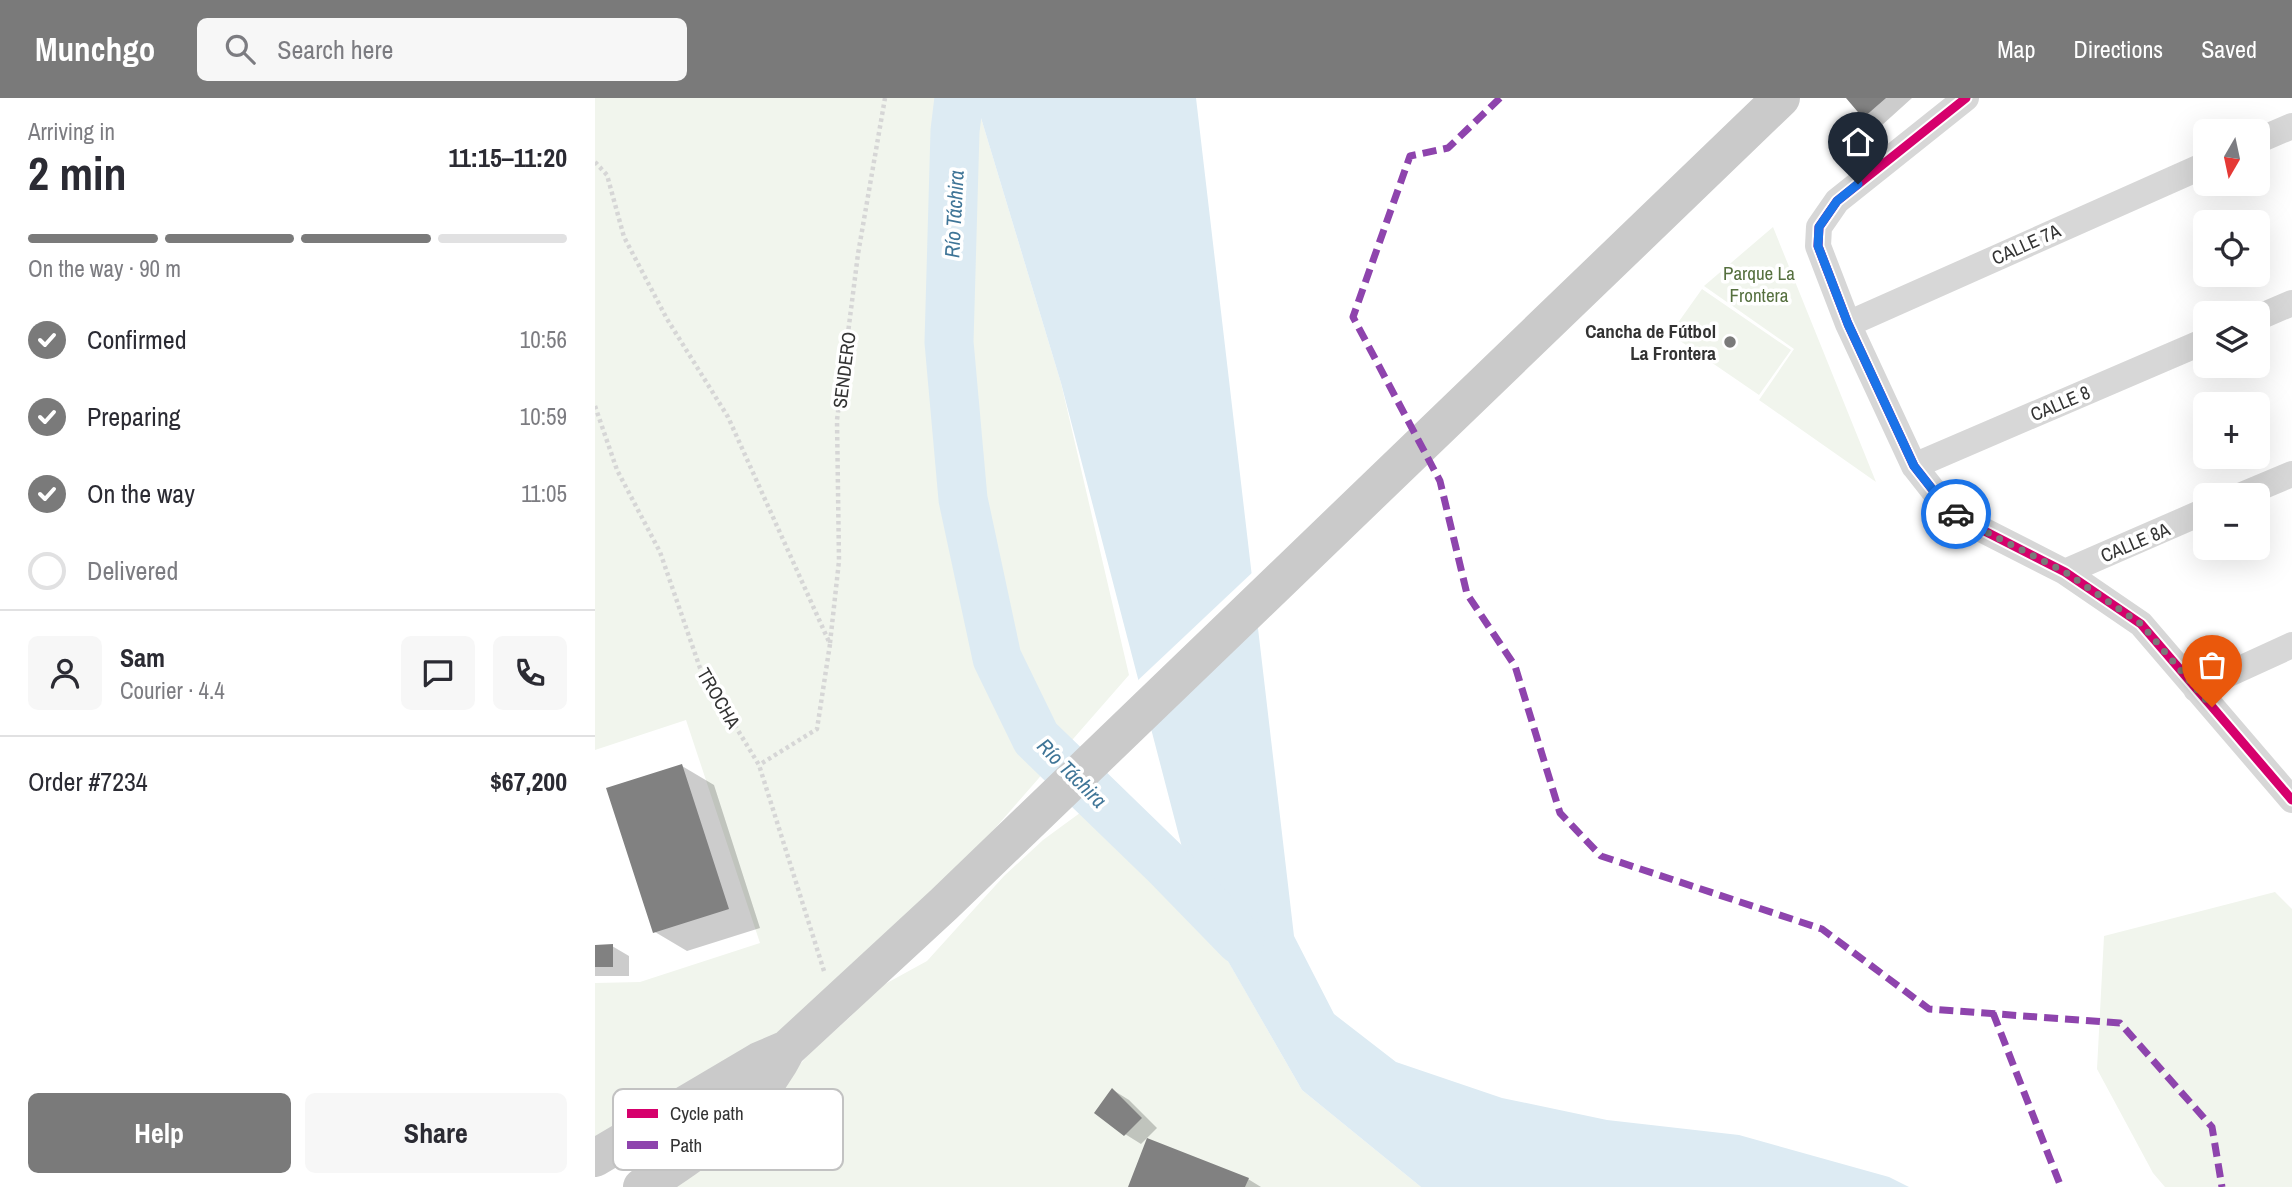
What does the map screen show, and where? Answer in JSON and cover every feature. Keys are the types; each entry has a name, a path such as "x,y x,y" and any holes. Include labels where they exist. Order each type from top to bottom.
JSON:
{"main road":[{"path":"762,1089 777,1069 787,1049 944,904 1781,98"},
{"path":"710,1089 758,1060 787,1049"},
{"path":"642,1187 668,1170"}],"street":[{"path":"1966,98 1837,201 1819,227 1818,246 1848,324 1914,466 1936,494 1961,519 2065,572 2141,624 2292,800"},
{"path":"2270,135 2292,126"},
{"name":"CALLE 7A","path":"1848,324 2193,170"},
{"path":"2270,312 2292,303"},
{"name":"CALLE 8","path":"1914,466 2193,346"},
{"path":"2270,483 2292,474"},
{"name":"CALLE 8A","path":"2065,572 2193,516"},
{"path":"2196,689 2292,645"}],"path":[{"path":"595,162 607,175 624,237 667,319 728,417 830,644"}],"green space":[{"path":"595,98 975,98 1061,383 1129,675 913,922 831,993 796,1069 876,989 927,961 1004,876 1043,840 1099,799 1131,808 1177,872 1302,1090 1421,1187 650,1187 667,1170 843,1170 843,1089 740,1089 767,1051 705,1089 613,1089 613,1146 595,1157 595,983 640,982 760,943 686,720 595,750"},
{"name":"Parque La Frontera","path":"1773,227 1876,482 1759,400 1794,349 1704,286"},
{"name":"Cancha de Fútbol La Frontera","path":"1702,289 1791,350 1759,395 1670,334"},
{"path":"2275,892 2292,909 2292,1187 2165,1187 2153,1173 2097,1069 2104,936"}],"shaded area":[{"path":"975,98 1196,98 1294,936 1334,1014 1396,1062 1502,1098 1607,1120 1739,1135 1889,1177 1909,1187 1421,1187 1302,1090 1198,909 1061,383"}],"pier":[{"path":"1255,570 1260,613 1145,722 1135,683"}],"building":[{"path":"1846,98 1886,98 1863,118"},
{"path":"682,764 729,909 653,933 606,788"},
{"path":"613,944 613,967 595,967 595,945"},
{"path":"1112,1088 1142,1118 1124,1136 1094,1113"},
{"path":"1147,1138 1249,1178 1245,1187 1128,1187"}],"waterway":[{"name":"Río Táchira","path":"959,98 955,131 949,342 963,499 997,658 1036,738 1240,940"}],"marked path":[{"path":"1500,98 1448,148 1410,156 1353,317 1440,481 1467,594 1515,666 1560,813 1601,856 1822,929 1929,1009 2120,1023 2212,1127 2222,1187"},
{"path":"1993,1013 2061,1187"}],"cycle path":[{"path":"1966,98 1837,201 1819,227 1818,246 1848,324 1914,466 1936,494 1961,519 2065,572 2141,624 2292,800"}],"way so far":[{"path":"1956,514 2065,572 2141,624 2212,707"}],"place":[{"name":"Cancha de Fútbol La Frontera","path":"1730,342"}],"route":[{"path":"1858,184 1837,201 1819,227 1818,246 1848,324 1914,466 1956,514"}]}
